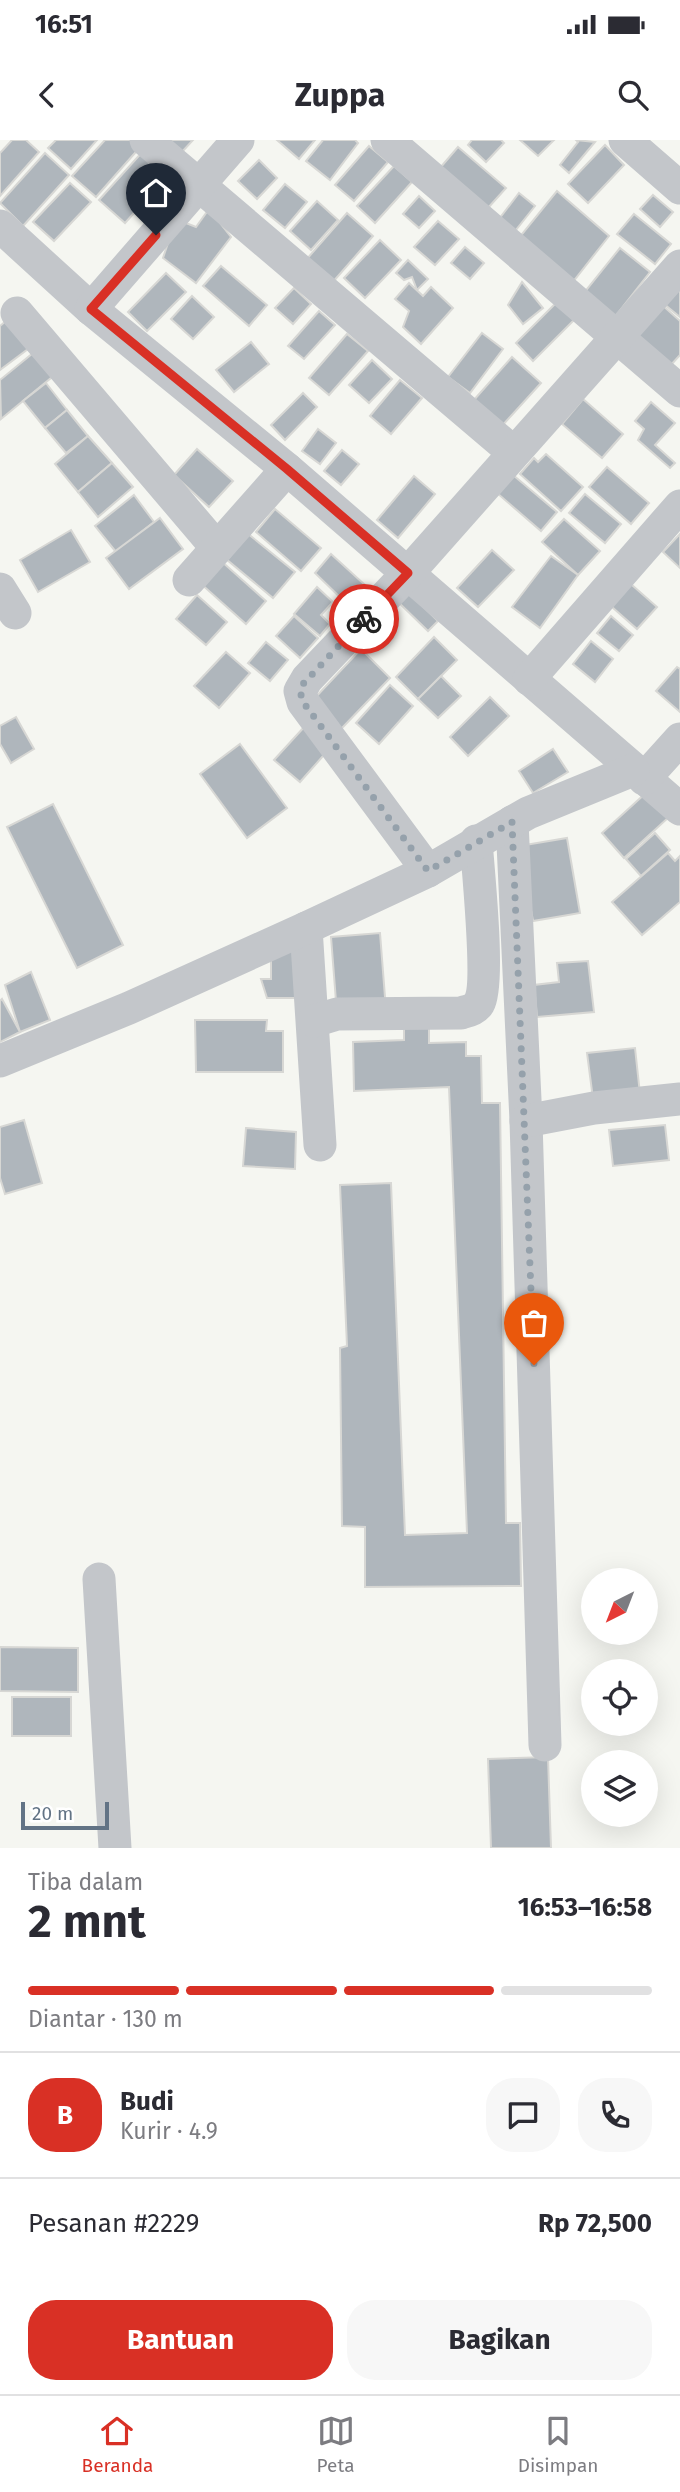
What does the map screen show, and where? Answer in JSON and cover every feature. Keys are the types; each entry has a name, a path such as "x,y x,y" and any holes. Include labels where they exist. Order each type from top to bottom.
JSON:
{"street":[{"path":"146,140 198,187 513,452"},
{"path":"91,309 238,140"},
{"path":"387,140 680,391"},
{"path":"625,140 680,188"},
{"path":"0,226 91,309 287,469 680,810"},
{"path":"428,871 300,696 300,691 307,679 408,573 680,266"},
{"path":"17,313 217,548"},
{"path":"189,580 287,469"},
{"path":"529,679 680,506"},
{"path":"0,1060 129,1008 306,928 428,871 512,822 638,775 680,739"},
{"path":"512,822 526,1121 545,1745"},
{"path":"314,1021 337,1014 461,1013 473,1009 479,1003 482,992 482,934 476,841"},
{"path":"306,928 320,1144"},
{"path":"526,1121 594,1108 680,1099"},
{"path":"99,1579 115,1848"}],"building":[{"path":"12,140 26,140 39,152 0,196 0,153"},
{"path":"56,140 97,140 71,169 48,148"},
{"path":"105,140 136,140 142,145 96,197 72,176"},
{"path":"167,140 193,140 181,153"},
{"path":"277,140 315,140 299,159"},
{"path":"323,140 355,140 358,143 330,180 306,161"},
{"path":"472,140 501,140 504,143 486,162 468,145"},
{"path":"520,140 554,140 538,156"},
{"path":"576,140 595,142 569,173 560,165 578,142"},
{"path":"605,145 624,165 588,203 568,184"},
{"path":"369,146 388,162 354,201 335,185"},
{"path":"458,147 506,188 487,209 440,168"},
{"path":"145,149 171,172 125,223 99,200"},
{"path":"45,153 69,175 23,226 0,203"},
{"path":"259,160 277,178 257,199 238,181"},
{"path":"394,166 412,182 375,223 357,206"},
{"path":"70,183 91,202 54,241 33,222"},
{"path":"285,184 307,202 285,228 263,210"},
{"path":"557,191 609,236 572,283 518,239"},
{"path":"519,193 535,206 515,231 499,219"},
{"path":"653,195 673,212 660,227 640,209"},
{"path":"419,196 435,211 419,228 403,214"},
{"path":"317,201 338,220 311,250 290,231"},
{"path":"209,209 231,237 196,283 163,258 176,219 196,227"},
{"path":"347,213 373,236 332,283 306,260"},
{"path":"634,214 671,244 655,264 617,234"},
{"path":"438,221 459,239 435,265 414,247"},
{"path":"380,240 401,260 365,298 344,278"},
{"path":"465,247 484,263 470,279 451,263"},
{"path":"620,248 650,272 614,318 583,294"},
{"path":"408,260 428,279 417,290 412,277 404,280 396,273"},
{"path":"221,266 267,305 249,326 203,286"},
{"path":"166,273 186,292 147,331 128,312"},
{"path":"522,282 543,308 523,324 508,305"},
{"path":"409,283 423,296 431,287 453,308 421,344 403,327 409,311 395,299"},
{"path":"680,285 680,317 664,304"},
{"path":"294,288 311,304 293,324 275,308"},
{"path":"192,296 214,317 193,339 171,319"},
{"path":"556,303 574,320 533,361 516,343"},
{"path":"660,303 680,321 680,355 670,366 633,333"},
{"path":"319,311 335,325 304,359 288,346"},
{"path":"7,320 28,349 0,370 0,326"},
{"path":"482,333 503,349 470,393 448,377"},
{"path":"347,334 368,351 329,395 309,378"},
{"path":"251,342 269,364 234,392 216,370"},
{"path":"38,349 57,373 1,419 0,380"},
{"path":"512,357 541,383 501,427 473,401"},
{"path":"372,360 392,379 369,403 349,385"},
{"path":"400,380 422,398 391,434 370,416"},
{"path":"46,383 67,410 45,428 23,401"},
{"path":"303,393 317,407 285,440 271,425"},
{"path":"583,399 623,434 602,458 562,424"},
{"path":"651,402 675,423 655,445 675,463 670,468 638,440 644,429 635,421"},
{"path":"67,410 88,436 66,453 45,428"},
{"path":"318,429 336,443 320,464 302,451"},
{"path":"88,436 112,463 78,492 55,464"},
{"path":"197,449 233,481 209,507 174,475"},
{"path":"342,450 359,464 341,485 324,471"},
{"path":"546,454 583,487 561,511 520,474 534,458 538,462"},
{"path":"112,463 133,487 98,517 78,492"},
{"path":"607,467 649,503 631,524 589,487"},
{"path":"513,475 557,512 541,531 497,493"},
{"path":"414,476 435,494 398,538 377,520"},
{"path":"585,494 621,524 605,543 569,513"},
{"path":"134,495 154,522 116,552 95,526"},
{"path":"275,509 321,548 301,571 256,532"},
{"path":"160,518 183,549 129,589 106,558"},
{"path":"564,519 600,551 578,575 542,542"},
{"path":"71,530 90,562 38,592 20,560"},
{"path":"247,533 295,572 273,598 226,559"},
{"path":"680,534 680,568 663,552"},
{"path":"492,550 514,570 478,607 457,588"},
{"path":"331,554 365,585 347,604 315,573"},
{"path":"551,556 578,575 540,628 512,607"},
{"path":"220,560 266,601 246,624 200,583"},
{"path":"624,578 657,607 637,629 604,600"},
{"path":"317,587 333,602 321,615 330,624 320,636 294,614"},
{"path":"404,588 438,621 428,631 394,598"},
{"path":"197,595 227,622 206,645 176,619"},
{"path":"294,616 318,638 300,658 276,636"},
{"path":"611,616 633,635 619,651 597,633"},
{"path":"434,637 457,660 418,699 396,677"},
{"path":"591,641 613,659 595,682 573,664"},
{"path":"266,642 288,660 270,681 248,663"},
{"path":"361,649 390,678 341,729 312,701"},
{"path":"226,652 250,673 219,708 194,686"},
{"path":"677,667 680,669 680,712 656,691"},
{"path":"441,676 461,696 438,718 418,699"},
{"path":"390,685 413,706 379,744 356,723"},
{"path":"490,697 509,716 468,756 450,737"},
{"path":"16,717 34,749 11,763 0,744 0,726"},
{"path":"306,725 331,747 300,782 274,760"},
{"path":"240,744 287,808 247,838 200,774"},
{"path":"553,749 568,772 533,793 519,771"},
{"path":"647,792 669,817 624,858 602,833"},
{"path":"53,804 123,945 77,968 7,827"},
{"path":"655,833 670,850 641,876 626,859"},
{"path":"567,838 580,913 533,921 519,846"},
{"path":"668,853 675,861 680,856 680,902 642,935 612,902"},
{"path":"380,933 386,1010 337,1014 331,937"},
{"path":"300,951 297,998 267,998 261,979 271,979 271,952"},
{"path":"588,961 594,1012 537,1017 534,985 559,982 557,963"},
{"path":"31,972 50,1020 20,1032 5,985"},
{"path":"2,999 20,1032 0,1042 0,1001"},
{"path":"195,1020 267,1020 266,1031 283,1031 283,1072 196,1072"},
{"path":"404,1026 429,1026 429,1043 466,1042 466,1056 481,1056 482,1103 500,1103 506,1523 520,1523 521,1586 365,1587 365,1527 342,1526 340,1348 347,1346 340,1185 391,1183 405,1535 467,1533 449,1087 354,1091 353,1042 404,1040"},
{"path":"635,1048 640,1094 593,1099 587,1053"},
{"path":"24,1120 42,1183 5,1194 0,1178 0,1127"},
{"path":"665,1125 669,1160 613,1166 609,1130"},
{"path":"246,1128 296,1132 295,1169 243,1166"},
{"path":"0,1647 78,1648 78,1692 0,1691"},
{"path":"12,1697 71,1697 71,1736 12,1736"},
{"path":"548,1757 551,1848 491,1848 488,1759"}],"way so far":[{"path":"364,619 303,684 300,696 303,702 428,871 512,822 534,1365"}],"route":[{"path":"156,235 91,309 287,469 408,573 364,619"}]}
